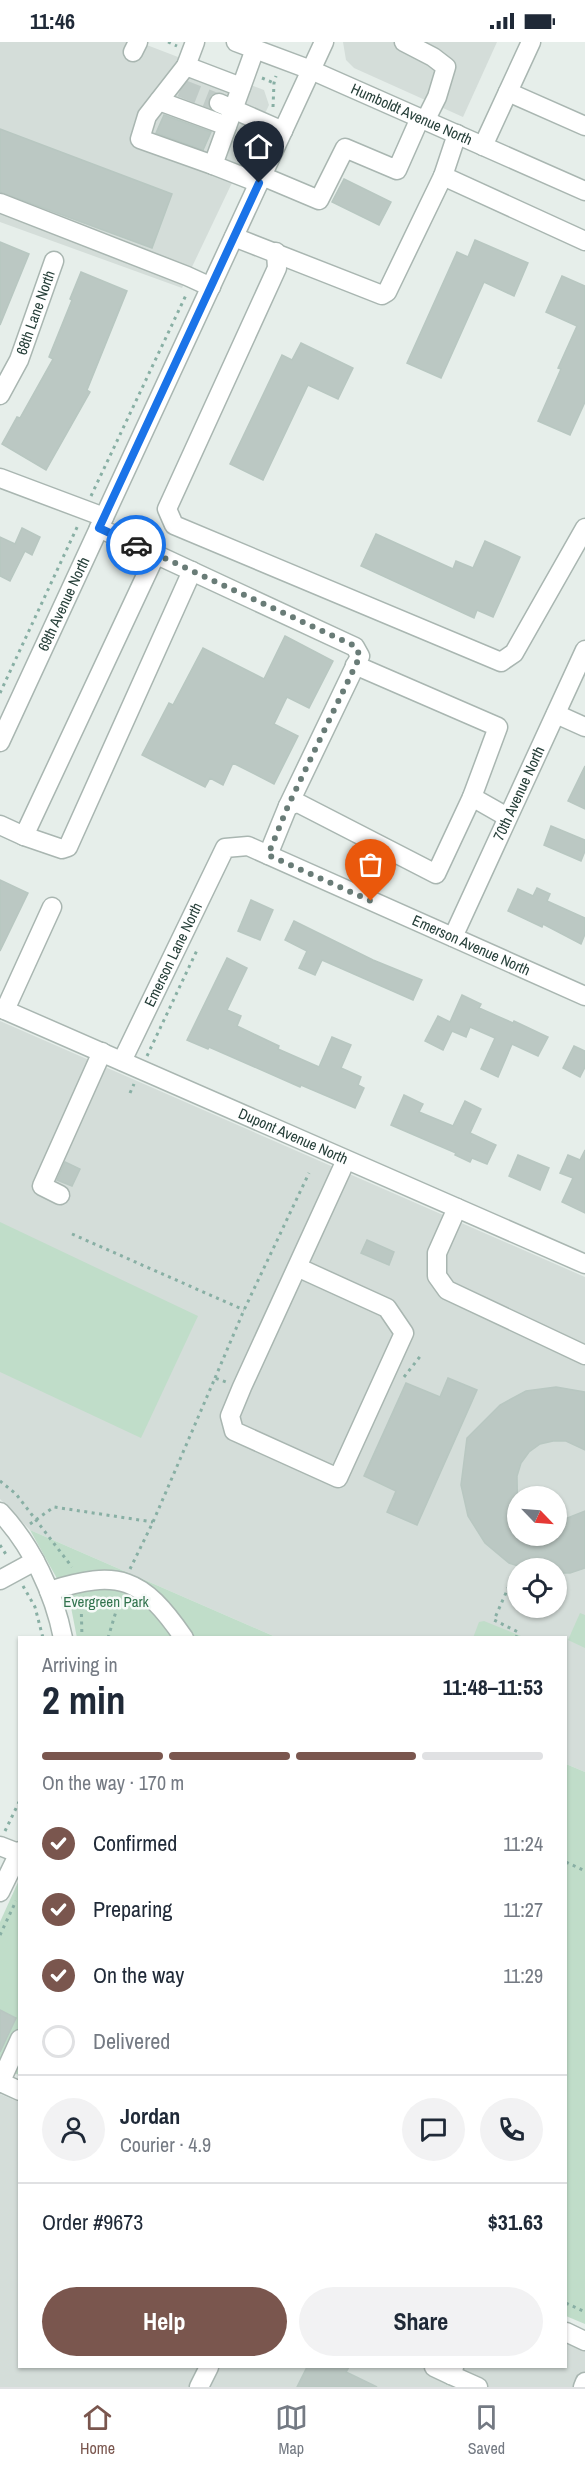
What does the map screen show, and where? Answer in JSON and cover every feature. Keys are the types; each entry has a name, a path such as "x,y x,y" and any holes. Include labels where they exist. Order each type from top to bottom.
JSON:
{"street":[{"path":"195,42 177,86 159,101 147,116 140,139 319,200 345,148 397,170 437,97 446,67 433,57 404,42"},
{"name":"Humboldt Avenue North","path":"236,42 311,70 585,191"},
{"name":"69th Avenue North","path":"1,736 324,42"},
{"path":"483,146 531,42"},
{"path":"213,165 227,126 226,106 242,87 255,49"},
{"path":"186,66 242,87"},
{"path":"508,92 585,126"},
{"path":"159,101 227,126"},
{"path":"226,106 284,130"},
{"path":"234,237 382,295 387,292 443,176 457,134"},
{"path":"443,176 585,241"},
{"path":"0,203 211,287"},
{"path":"276,252 277,268 167,509 174,525 501,662 514,653 585,528"},
{"name":"68th Lane North","path":"0,395 19,360 54,261"},
{"path":"0,478 85,509 102,522 156,554 355,646 360,656 288,806 268,855"},
{"path":"24,836 156,554"},
{"path":"0,825 62,849 68,847 192,571"},
{"name":"70th Avenue North","path":"453,937 585,650"},
{"path":"288,806 298,803 436,874 472,797 498,727 355,665"},
{"path":"556,714 585,727"},
{"path":"472,797 507,817"},
{"name":"Emerson Avenue North","path":"225,848 248,846 585,996"},
{"name":"Emerson Lane North","path":"122,1061 225,848"},
{"path":"2,1009 52,907"},
{"name":"Dupont Avenue North","path":"2,1009 585,1264"},
{"path":"60,1195 42,1186 102,1052"},
{"path":"297,1267 387,1308 404,1333 338,1478 234,1431 230,1416 242,1387 346,1160"},
{"path":"457,1208 437,1253 437,1276 447,1290 585,1356"},
{"path":"0,1512 35,1561 49,1592 62,1636"},
{"path":"8,1576 35,1561"},
{"path":"49,1592 92,1579 124,1582 145,1592 159,1604 183,1636"},
{"path":"2,1839 18,1851"},
{"path":"0,1892 18,1854"},
{"path":"18,2043 0,2082 18,2090"},
{"path":"567,2332 585,2341"},
{"path":"200,2387 209,2368"},
{"path":"453,2371 478,2387"},
{"path":"583,2387 585,2382"}],"path":[{"path":"266,123 274,106 274,83 283,60"},
{"path":"0,693 194,279"},
{"path":"130,1093 198,948"},
{"path":"109,1636 124,1582 153,1522 244,1310 309,1173"},
{"path":"72,1234 244,1310"},
{"path":"215,1378 242,1387"},
{"path":"0,1481 16,1494 36,1520 54,1507 153,1522"},
{"path":"0,1545 8,1576 35,1606 42,1636"},
{"path":"507,1590 494,1620 518,1632 517,1636"},
{"path":"2,1839 18,1804"},
{"path":"567,1862 585,1871"},
{"path":"0,1935 18,1898"},
{"path":"567,2303 585,2312"}],"shaded area":[{"path":"0,42 139,42 264,90 269,105 182,288 0,222"},
{"path":"343,42 497,42 463,117 354,68 346,60"},
{"path":"0,1021 585,1277 585,1772 567,1764 567,1636 273,1636 30,1530 0,1499"},
{"path":"0,2094 18,2102 18,2368 567,2368 567,2338 585,2346 585,2387 0,2387"}],"green space":[{"path":"0,1222 198,1316 141,1438 0,1372"},
{"name":"Evergreen Park","path":"30,1530 273,1636 77,1636 70,1602"},
{"path":"580,1613 585,1615 585,1648 568,1640"},
{"path":"484,1621 521,1636 474,1636 479,1622"},
{"path":"567,1764 585,1772 585,2324 567,2316"},
{"path":"18,1882 18,2075 0,2067 0,1922"}],"building":[{"path":"164,115 211,132 203,150 156,133"},
{"path":"0,129 172,194 152,248 0,192"},
{"path":"344,179 391,202 379,225 332,202"},
{"path":"475,240 528,263 514,296 484,282 441,378 407,363 457,252 468,257"},
{"path":"0,242 29,254 0,325"},
{"path":"81,272 127,291 87,390 90,392 46,470 2,444 17,417 20,418 53,359 49,357"},
{"path":"562,276 585,286 585,402 570,435 538,421 577,326 546,312"},
{"path":"301,343 353,368 338,399 308,385 263,480 230,464 282,355 292,360"},
{"path":"22,528 40,537 32,555 25,551 10,581 0,576 0,537 15,544"},
{"path":"376,534 453,569 456,561 473,568 485,541 520,557 493,617 477,610 474,618 361,566"},
{"path":"285,636 333,661 309,708 287,697 274,724 298,736 274,784 233,763 223,785 210,778 205,787 142,755 169,703 173,705 203,648 264,679"},
{"path":"585,766 585,809 568,801"},
{"path":"551,826 585,840 585,851 581,861 544,845"},
{"path":"0,880 28,893 0,951"},
{"path":"537,888 550,894 547,901 585,918 585,934 581,944 543,924 542,927 508,911 518,889 533,896"},
{"path":"251,900 273,910 260,940 238,931"},
{"path":"294,921 373,960 422,980 413,1000 322,960 315,975 299,968 307,951 285,940"},
{"path":"227,958 247,968 227,1010 241,1016 237,1026 279,1046 278,1049 319,1067 332,1037 351,1045 341,1068 361,1077 358,1085 364,1088 355,1108 187,1040"},
{"path":"462,995 481,1004 479,1008 548,1037 538,1056 512,1044 498,1077 481,1069 495,1038 470,1027 466,1037 452,1031 443,1050 425,1041 438,1016 450,1022"},
{"path":"574,1046 585,1051 585,1067 580,1077 563,1068"},
{"path":"404,1095 423,1104 419,1112 453,1126 465,1101 481,1109 470,1133 496,1145 487,1164 472,1158 470,1162 455,1155 456,1153 391,1125"},
{"path":"585,1150 585,1213 562,1202 573,1178 560,1173 568,1155 580,1160"},
{"path":"518,1155 549,1168 540,1190 509,1176"},
{"path":"65,1162 80,1169 72,1186 57,1180"},
{"path":"367,1240 394,1252 389,1265 361,1253"},
{"path":"448,1378 477,1390 417,1525 387,1512 396,1491 364,1476 406,1383 440,1397"},
{"path":"556,1387 585,1392 585,1450 566,1441 540,1444 529,1452 521,1463 517,1476 517,1486 507,1486 507,1546 567,1546 567,1518 585,1511 585,1568 570,1573 567,1573 567,1558 507,1558 507,1561 485,1543 468,1516 461,1485 467,1438 500,1405 526,1391"},
{"path":"0,2010 16,2018 0,2052"},
{"path":"306,2368 348,2368 346,2372 377,2387 297,2387"}],"tunnel":[{"path":"181,88 219,103"}],"way so far":[{"path":"136,545 355,646 360,656 288,806 268,855 371,901"}],"route":[{"path":"136,545 99,528 259,183"}]}
